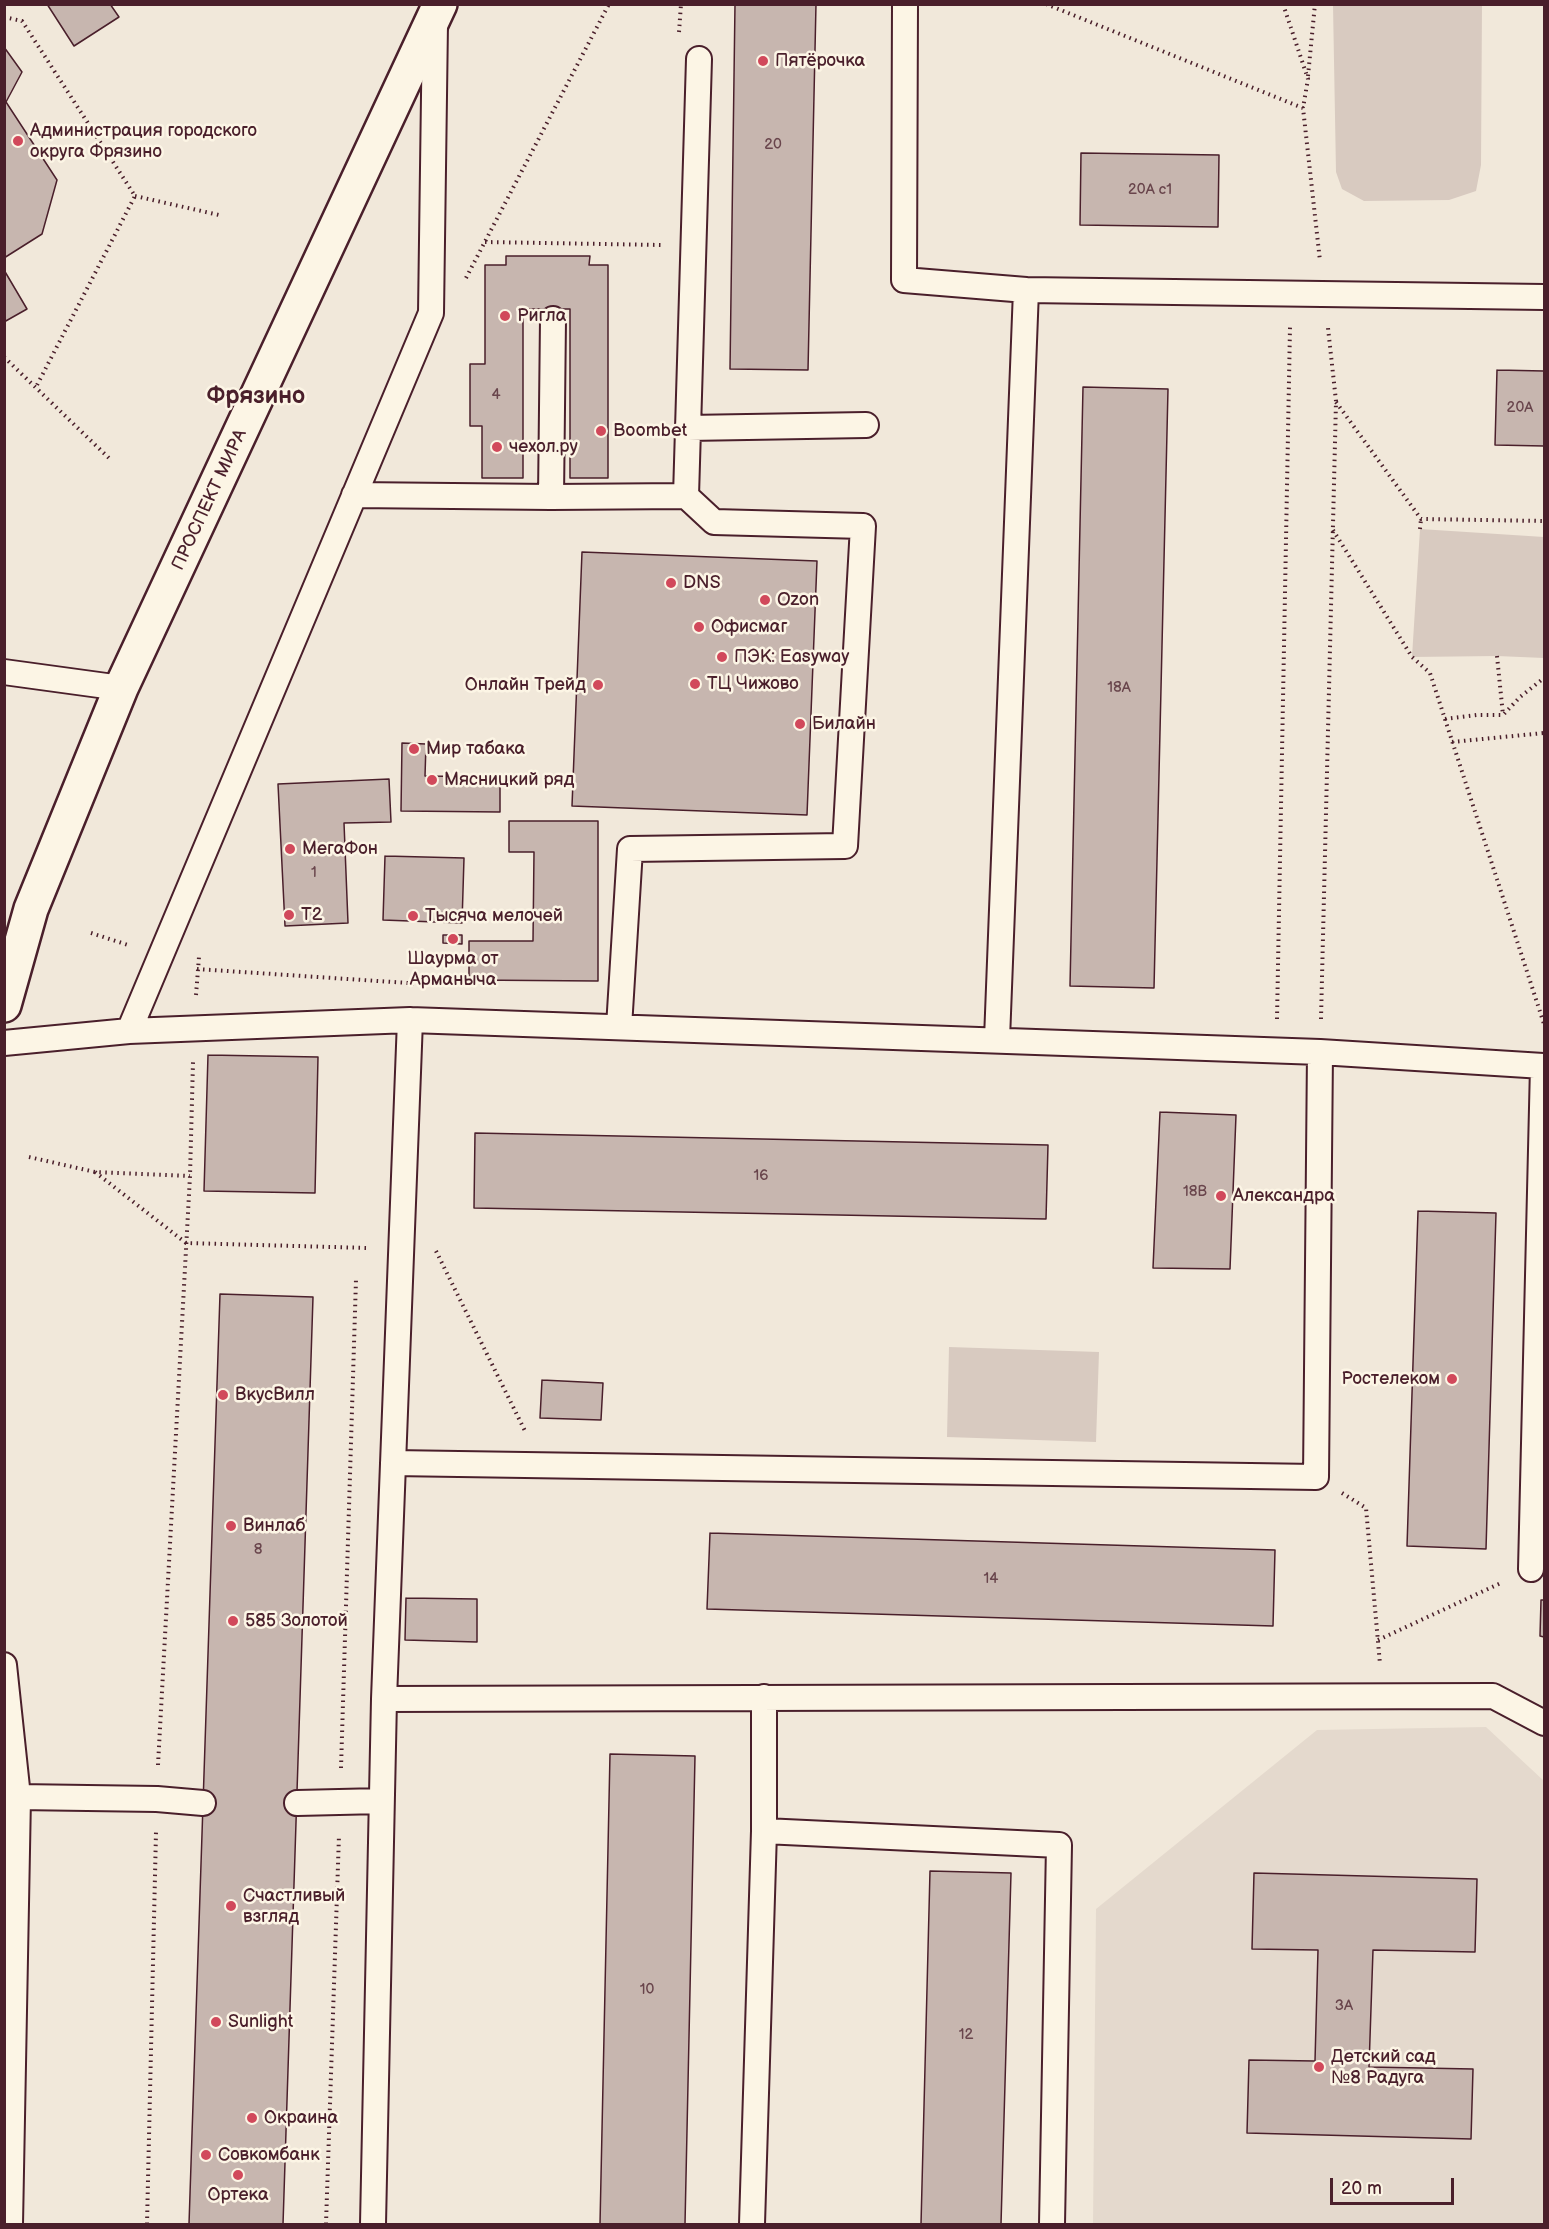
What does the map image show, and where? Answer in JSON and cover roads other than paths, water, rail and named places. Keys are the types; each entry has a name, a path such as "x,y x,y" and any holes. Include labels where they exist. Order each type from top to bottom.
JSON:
{"main road":[{"name":"ПРОСПЕКТ МИРА","path":"4,1005 31,909 121,688 438,10"}],"lane":[{"path":"905,4 904,280 1026,290 1545,297"},
{"path":"129,1030 431,313 438,10"},
{"path":"686,495 699,59"},
{"path":"997,1039 1026,290"},
{"path":"551,497 553,319"},
{"path":"688,428 866,425"},
{"path":"354,495 551,497 686,495 714,522 863,526 845,846 630,849 619,1027"},
{"path":"4,672 121,688"},
{"path":"373,2224 384,1698 410,1020"},
{"path":"4,1043 129,1030 410,1020 997,1039 1544,1064 1531,1569"},
{"path":"393,1462 1316,1477 1320,1052"},
{"path":"4,1665 18,1797 10,2224"},
{"path":"384,1698 1493,1696 1545,1723"},
{"path":"752,2224 765,1831 764,1697"},
{"path":"18,1797 157,1799 203,1803"},
{"path":"297,1803 381,1801"},
{"path":"765,1831 1059,1845 1052,2224"}],"place":[{"name":"Пятёрочка","path":"763,61"},
{"name":"Администрация городского округа Фрязино","path":"18,141"},
{"name":"Ригла","path":"505,316"},
{"name":"Boombet","path":"601,431"},
{"name":"чехол.ру","path":"497,447"},
{"name":"DNS","path":"671,583"},
{"name":"Ozon","path":"765,600"},
{"name":"Офисмаг","path":"699,627"},
{"name":"ПЭК: Easyway","path":"722,657"},
{"name":"ТЦ Чижово","path":"695,684"},
{"name":"Онлайн Трейд","path":"598,685"},
{"name":"Билайн","path":"800,724"},
{"name":"Мир табака","path":"414,749"},
{"name":"Мясницкий ряд","path":"432,780"},
{"name":"МегаФон","path":"290,849"},
{"name":"T2","path":"289,915"},
{"name":"Тысяча мелочей","path":"413,916"},
{"name":"Шаурма от Арманыча","path":"453,939"},
{"name":"Александра","path":"1221,1196"},
{"name":"Ростелеком","path":"1452,1379"},
{"name":"ВкусВилл","path":"223,1395"},
{"name":"Винлаб","path":"231,1526"},
{"name":"585 Золотой","path":"233,1621"},
{"name":"Счастливый взгляд","path":"231,1906"},
{"name":"Sunlight","path":"216,2022"},
{"name":"Детский сад №8 Радуга","path":"1319,2067"},
{"name":"Окраина","path":"252,2118"},
{"name":"Совкомбанк","path":"206,2155"},
{"name":"Ортека","path":"238,2175"}],"district":[{"name":"Фрязино","path":"256,397"}]}
